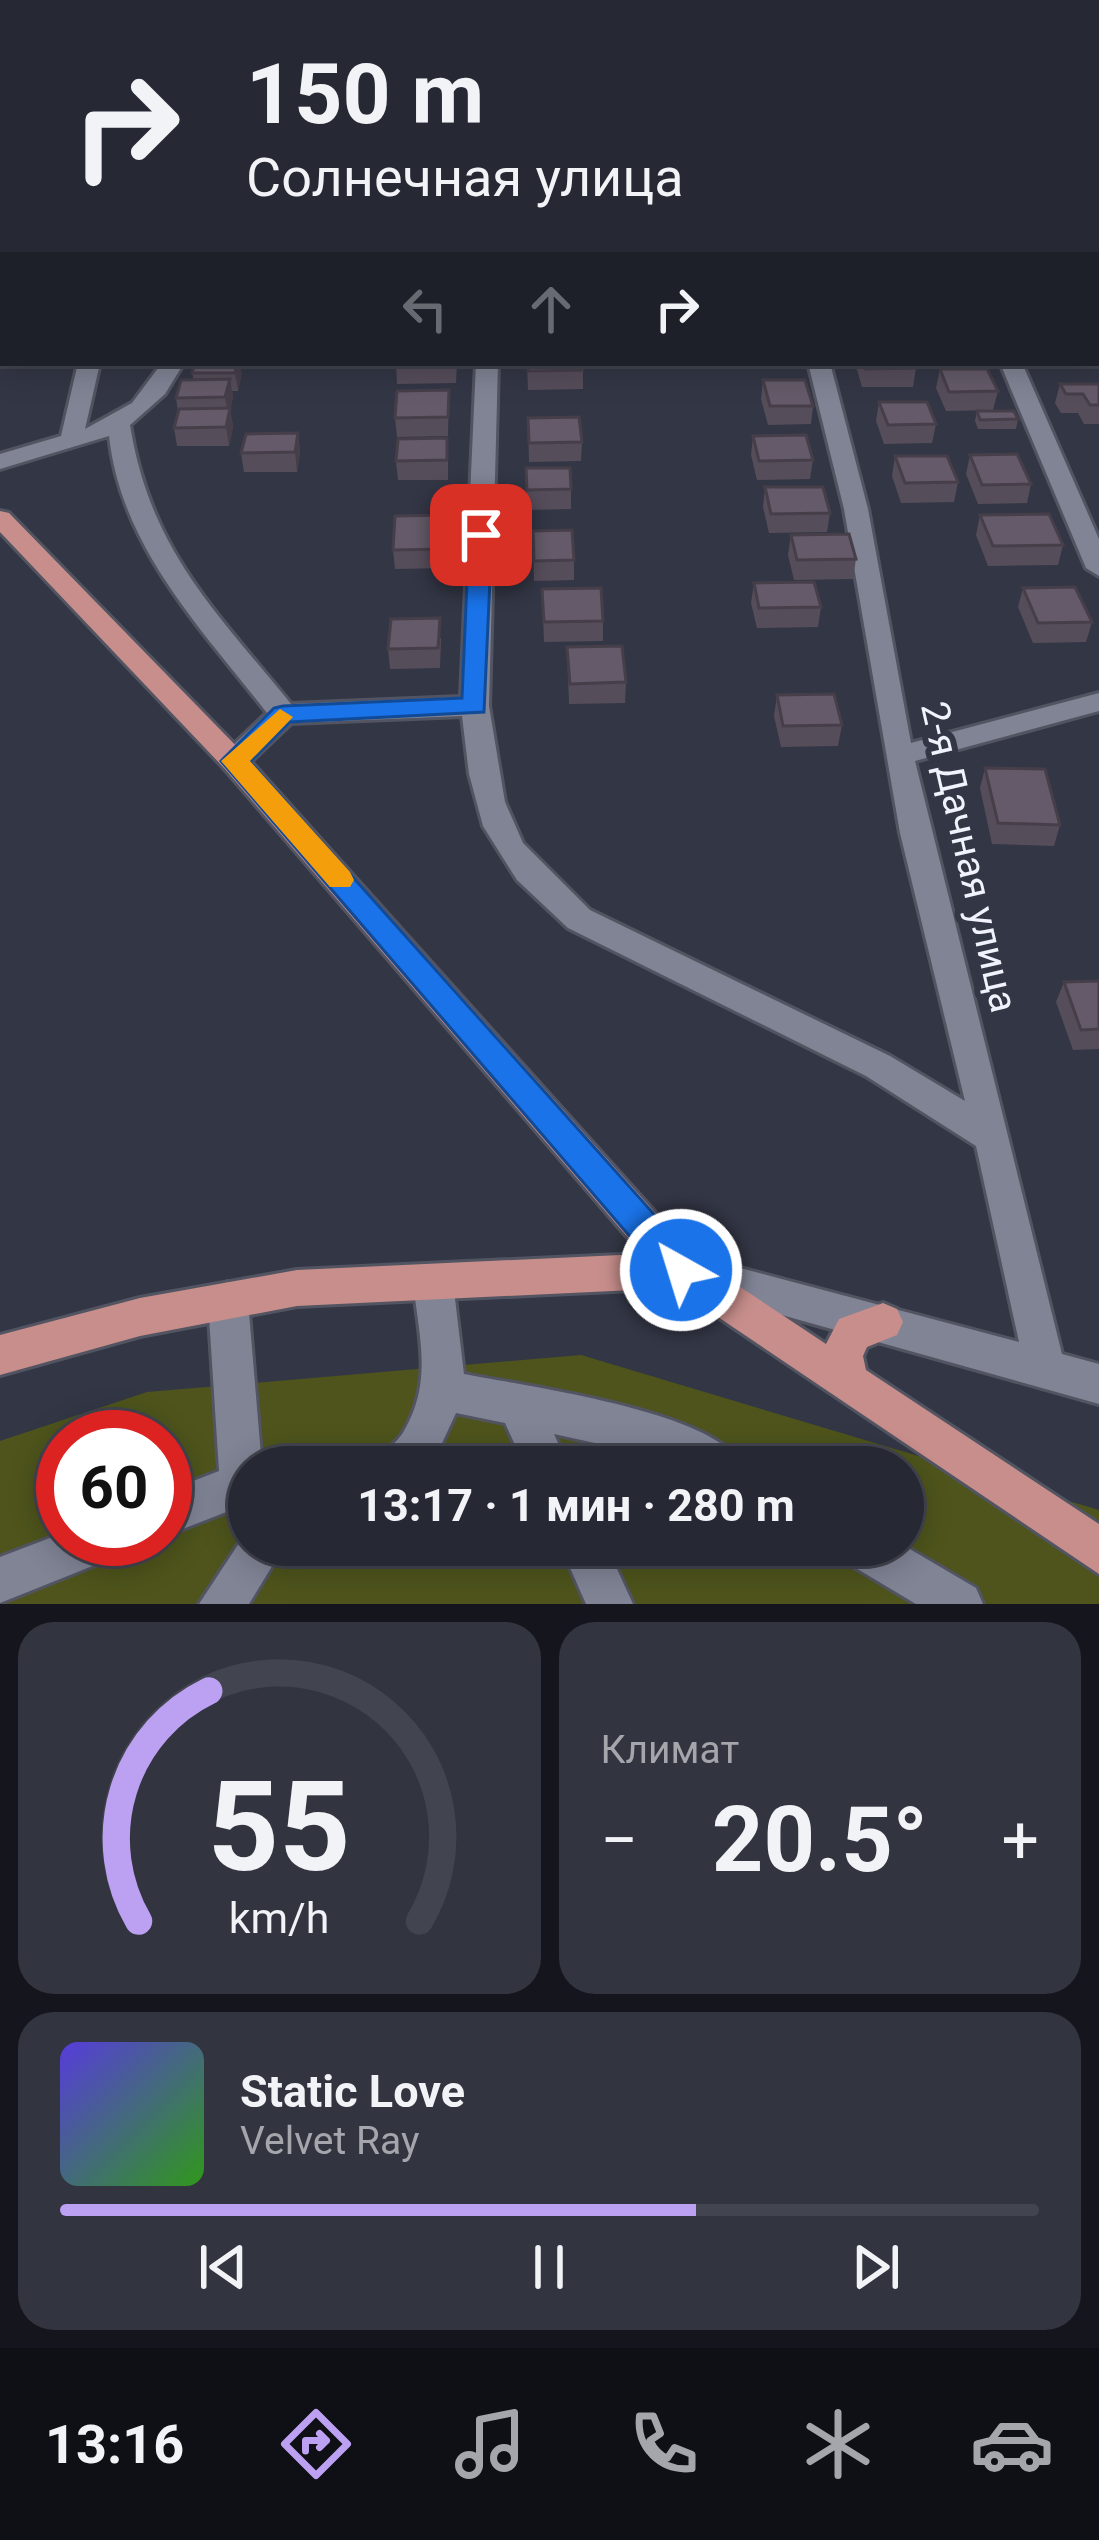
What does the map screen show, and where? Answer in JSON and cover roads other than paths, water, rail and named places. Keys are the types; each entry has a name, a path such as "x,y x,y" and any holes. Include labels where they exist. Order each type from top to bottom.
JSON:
{"main road":[{"path":"0,518 234,761 681,1270 1099,1551"},
{"path":"0,1355 140,1317 297,1288 681,1270"},
{"path":"847,1381 842,1355 853,1333 883,1322"}],"street":[{"path":"72,438 88,366"},
{"path":"0,462 119,426 149,404 171,366"},
{"path":"487,366 475,706 483,792 502,839 550,896 579,920 878,1066 992,1137"},
{"name":"2-я Дачная улица","path":"820,366 842,430 898,756 1045,1369"},
{"path":"1012,366 1099,568"},
{"path":"119,426 119,461 140,522 283,714"},
{"path":"898,756 1099,702"},
{"path":"234,761 283,714 475,706"},
{"path":"681,1270 1099,1384"},
{"path":"419,1446 445,1390 433,1282"},
{"path":"228,1301 242,1446"},
{"path":"445,1390 670,1438 684,1446"},
{"path":"519,1406 537,1446"},
{"path":"192,1505 228,1492"},
{"path":"0,1580 36,1566"},
{"path":"222,1604 248,1566"},
{"path":"593,1566 610,1604"},
{"path":"896,1566 960,1604"}]}
